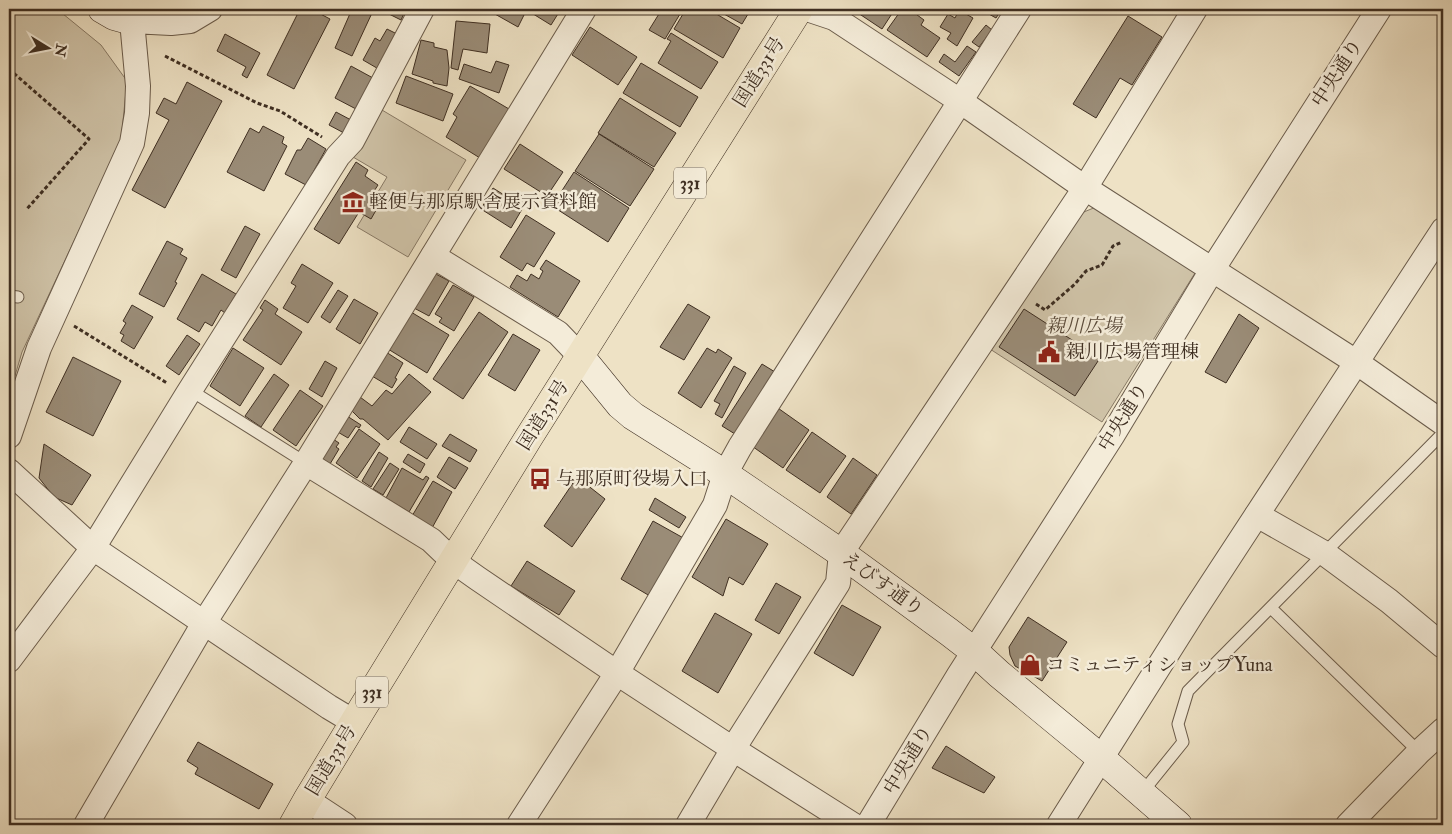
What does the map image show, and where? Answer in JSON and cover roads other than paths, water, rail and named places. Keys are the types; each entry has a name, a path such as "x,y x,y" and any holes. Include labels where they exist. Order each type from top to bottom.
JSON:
{"highway":[{"name":"国道331号","path":"293,825 354,722 580,356 799,9"}],"street":[{"path":"102,9 114,16 134,15 171,23 190,21 210,9"},
{"path":"9,660 94,548 188,392 338,156 352,141 422,9"},
{"path":"86,825 204,622 306,463 584,9"},
{"path":"807,9 834,18 960,101 1086,188 1356,362 1443,423"},
{"path":"519,825 617,673 715,505 725,474 740,447 1019,9"},
{"path":"688,825 838,583 841,553 1086,188 1195,9"},
{"name":"中央通り","path":"868,825 1112,436 1212,270 1379,9"},
{"path":"9,436 39,348 132,143 137,113 138,86 134,15"},
{"path":"1059,825 1192,614 1443,230"},
{"path":"432,256 558,333 580,356"},
{"name":"えびす通り","path":"580,356 620,405 633,416 725,474 841,553 975,652 1178,825"},
{"path":"306,463 431,540 453,561 617,673 853,825"},
{"path":"9,470 94,548 354,722"},
{"path":"1257,515 1324,553 1389,601 1443,646"},
{"path":"1348,825 1418,752 1443,730"},
{"path":"307,800 345,825"}],"lane":[{"path":"188,392 306,463"},
{"path":"1141,794 1183,742 1178,724 1188,691 1443,433"},
{"path":"1271,608 1418,752"}],"place":[{"name":"軽便与那原駅舎展示資料館","path":"353,202"},
{"name":"親川広場管理棟","path":"1049,352"},
{"name":"与那原町役場入口","path":"540,479"},
{"name":"コミュニティショップYuna","path":"1030,665"}],"park label":[{"name":"親川広場","path":"1084,326"}]}
